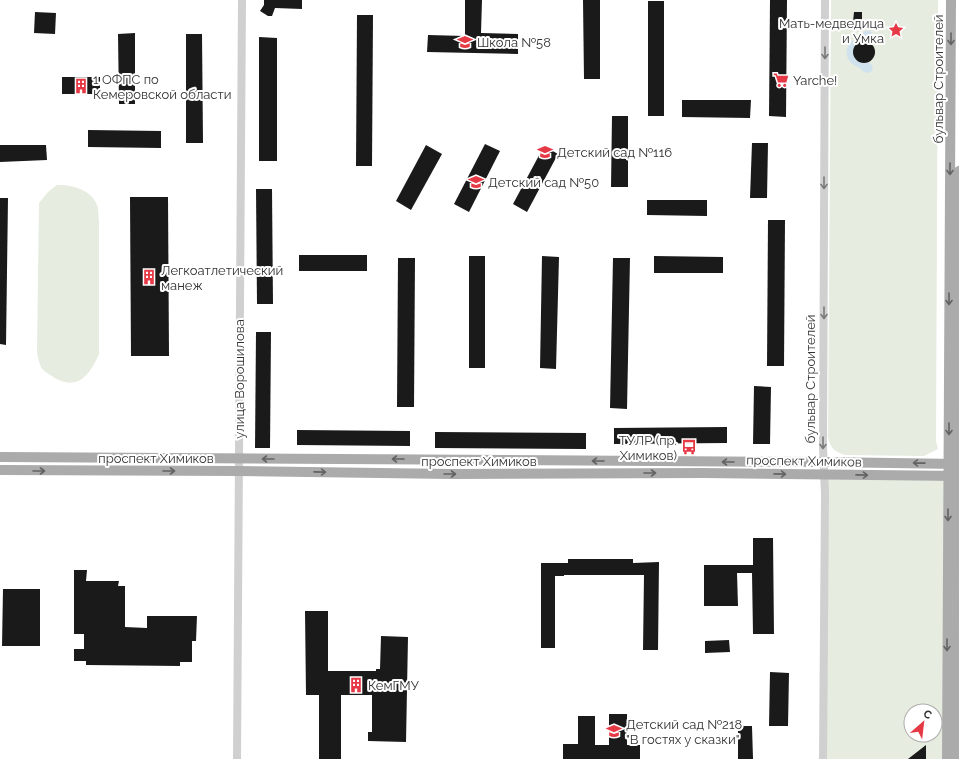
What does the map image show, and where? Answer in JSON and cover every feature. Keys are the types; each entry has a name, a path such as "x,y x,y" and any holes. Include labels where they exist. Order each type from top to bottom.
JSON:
{"main road":[{"name":"бульвар Строителей","path":"951,0 957,658 954,759"},
{"name":"бульвар Строителей","path":"955,464 959,171"},
{"name":"проспект Химиков","path":"0,457 955,464"},
{"name":"проспект Химиков","path":"0,470 451,474 697,473 955,476"},
{"name":"бульвар Строителей","path":"947,759 955,476"}],"street":[{"name":"улица Ворошилова","path":"237,759 242,0"},
{"name":"бульвар Строителей","path":"824,759 825,494 823,462 826,0"}],"shaded area":[{"path":"831,0 938,0 936,441 938,449 924,456 845,455 833,449 828,437"},
{"path":"57,185 74,187 91,195 97,205 99,221 99,354 91,369 82,379 69,383 53,377 43,370 37,352 39,203 48,192"},
{"path":"823,474 948,476 947,759 823,759"}],"water":[{"path":"865,31 870,31 873,38 869,42 857,44 853,52 856,59 869,63 873,67 872,71 867,73 851,63 847,55 847,49 851,42 861,36"}],"building":[{"path":"264,0 302,0 302,9 275,8 272,16 268,16 260,11 264,5"},
{"path":"465,0 482,0 481,33 518,34 518,54 427,52 428,35 465,36"},
{"path":"583,0 600,0 600,79 584,79"},
{"path":"770,0 787,0 786,117 769,116"},
{"path":"648,1 664,1 664,116 648,116"},
{"path":"35,12 56,13 55,34 34,33"},
{"path":"854,12 862,12 862,23 853,22"},
{"path":"357,15 373,15 372,166 356,166"},
{"path":"135,33 135,104 119,104 118,34"},
{"path":"186,34 202,34 203,143 186,143"},
{"path":"259,37 277,38 277,161 259,161"},
{"path":"864,41 872,44 875,52 872,60 864,63 856,60 853,52 856,44"},
{"name":"1 ОФПС по Кемеровской области","path":"62,77 100,77 100,94 62,94"},
{"path":"682,100 751,100 750,118 682,117"},
{"path":"612,116 628,116 628,187 611,187"},
{"path":"88,130 161,131 161,148 88,147"},
{"path":"752,143 768,143 767,198 750,198"},
{"path":"485,144 500,151 469,212 454,204"},
{"path":"0,145 46,145 47,160 0,162"},
{"path":"426,145 442,154 411,210 396,201"},
{"path":"544,146 558,154 527,212 513,204"},
{"path":"256,189 272,189 273,304 257,304"},
{"name":"Легкоатлетический манеж","path":"130,197 168,197 169,356 131,356"},
{"path":"0,198 8,198 6,345 0,344"},
{"path":"647,200 707,200 707,216 647,215"},
{"path":"768,220 785,220 784,366 767,366"},
{"path":"299,255 367,255 367,271 299,271"},
{"path":"469,256 485,256 485,368 469,368"},
{"path":"542,256 559,257 556,369 540,368"},
{"path":"654,256 723,257 723,273 654,273"},
{"path":"398,258 415,258 414,407 397,407"},
{"path":"613,258 630,258 627,409 610,408"},
{"path":"256,332 271,332 270,448 255,448"},
{"path":"754,386 771,387 770,444 753,444"},
{"path":"727,427 727,443 614,444 614,428"},
{"path":"297,430 410,431 410,446 297,445"},
{"path":"435,432 586,433 586,449 435,448"},
{"path":"753,538 773,538 774,634 753,634 752,573 737,573 738,606 704,606 704,565 753,565"},
{"path":"568,559 633,559 633,563 659,562 658,650 643,650 644,575 555,576 555,648 541,648 541,563 568,563"},
{"path":"74,570 87,570 86,581 119,581 118,586 125,586 125,627 147,628 147,616 197,616 196,641 192,641 192,662 180,662 180,666 86,665 86,661 74,661 74,649 84,649 84,634 74,634"},
{"path":"3,589 40,589 40,646 2,646"},
{"name":"КемГМУ","path":"305,611 328,611 328,671 376,671 376,669 380,669 381,636 408,637 406,742 368,741 368,732 372,732 372,695 341,695 341,759 319,759 319,695 306,695"},
{"path":"729,640 730,652 705,653 705,641"},
{"path":"770,672 789,673 788,726 769,726"},
{"path":"609,714 627,714 627,745 640,745 640,759 563,759 563,744 578,744 578,716 595,716 595,745 609,745"},
{"path":"738,726 752,726 753,759 738,759"},
{"path":"926,745 926,759 908,759"}],"place":[{"name":"Мать-медведица и Умка","path":"896,30"},
{"name":"Школа №58","path":"465,42"},
{"name":"Yarche!","path":"781,80"},
{"name":"1 ОФПС по Кемеровской области","path":"81,86"},
{"name":"Детский сад №116","path":"545,152"},
{"name":"Детский сад №50","path":"476,182"},
{"name":"Легкоатлетический манеж","path":"149,277"},
{"name":"ТУЛР (пр. Химиков)","path":"689,447"},
{"name":"КемГМУ","path":"356,685"},
{"name":"Детский сад №218 \"В гостях у сказки\"","path":"614,731"}]}
